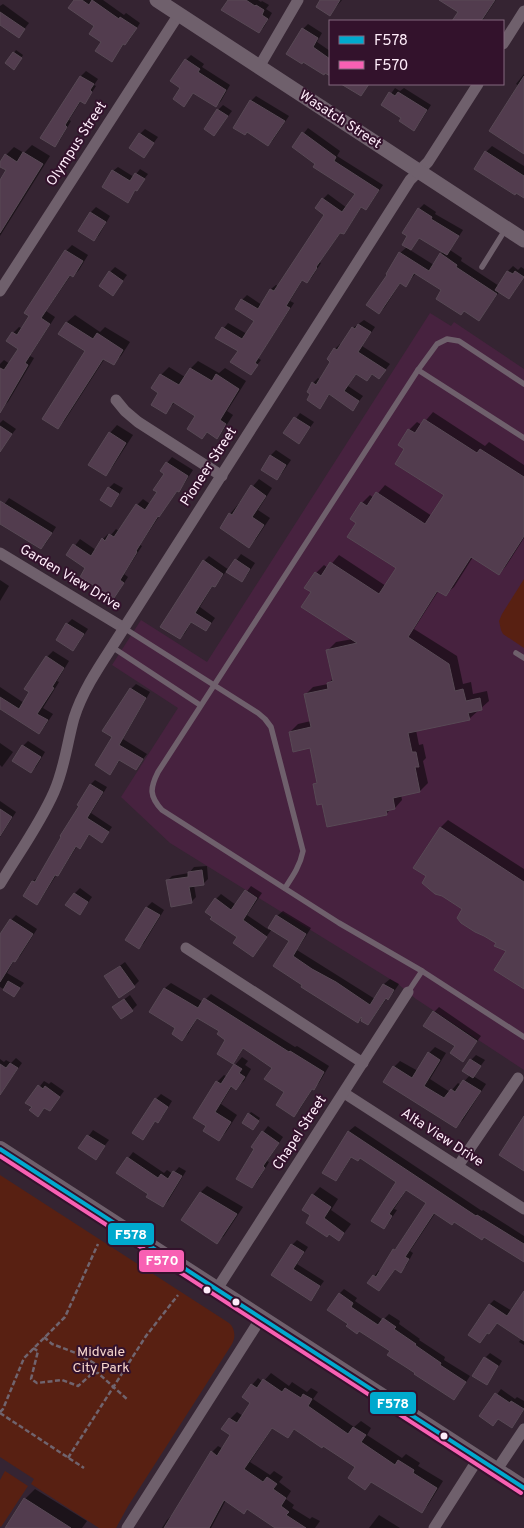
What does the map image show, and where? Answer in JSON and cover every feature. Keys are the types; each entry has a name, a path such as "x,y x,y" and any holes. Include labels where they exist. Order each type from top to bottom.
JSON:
{"main road":[{"path":"0,1148 524,1488"}],"street":[{"name":"Wasatch Street","path":"157,0 524,240"},
{"path":"259,67 298,0"},
{"path":"504,42 524,11"},
{"name":"Olympus Street","path":"0,291 179,14"},
{"name":"Pioneer Street","path":"0,884 39,821 54,792 65,762 74,718 83,694 410,180 428,162 477,85"},
{"path":"116,400 125,412 138,422 222,476"},
{"name":"Garden View Drive","path":"0,553 124,628"},
{"path":"186,948 363,1063"},
{"name":"Chapel Street","path":"217,1289 408,992"},
{"path":"458,1166 518,1078"},
{"name":"Alta View Drive","path":"344,1093 524,1209"},
{"path":"127,1528 262,1318"},
{"path":"496,1471 524,1429"},
{"path":"434,1528 478,1459"}],"lane":[{"path":"482,267 506,228"},
{"path":"524,384 459,341 446,339 437,344 418,370 200,705 158,772 153,782 152,792 155,802 162,810 339,923 422,971 524,1037"},
{"path":"418,370 524,438"},
{"path":"124,628 258,713 271,727 303,851 297,870 285,888"},
{"path":"112,647 200,705"},
{"path":"516,653 524,658"},
{"path":"408,992 422,971"}],"path":[{"path":"84,1468 0,1412 3,1409 24,1358 65,1317 98,1244"},
{"path":"68,1458 146,1336 178,1295"},
{"path":"34,1348 38,1352 31,1379 37,1383 62,1380 78,1386 93,1373 94,1363 52,1344 44,1337"},
{"path":"93,1373 98,1373 128,1400"}],"shaded area":[{"path":"430,313 451,326 454,322 524,369 524,1070 416,999 398,984 170,843 121,797 178,708 112,665 141,620 207,662"}],"green space":[{"path":"524,579 524,648 503,634 499,621"},
{"name":"Midvale City Park","path":"0,1175 229,1323 234,1330 232,1344 128,1506 116,1528 99,1528 31,1484 34,1479 0,1457"},
{"path":"5,1471 28,1486 1,1527 0,1480"}],"building":[{"path":"74,0 82,0 89,5 92,0 119,19 120,17 137,28 125,45 123,44 112,62 95,51 101,42 89,34 94,26 68,8"},
{"path":"228,0 246,0 264,10 262,15 268,19 259,33 221,10"},
{"path":"320,0 340,0 330,16 316,7"},
{"path":"439,0 495,0 482,20 453,20 458,12"},
{"path":"0,12 25,29 19,38 0,25"},
{"path":"302,28 318,38 313,47 329,58 329,75 325,73 324,75 286,54"},
{"path":"13,52 22,58 14,70 5,63"},
{"path":"185,59 200,69 198,72 226,90 216,107 193,93 184,107 173,99 180,88 170,81"},
{"path":"80,76 94,84 90,90 92,92 85,104 80,101 65,125 67,127 55,147 40,138"},
{"path":"524,76 524,154 489,131"},
{"path":"343,85 368,85 361,96"},
{"path":"389,92 395,96 398,92 427,110 414,131 399,121 401,118 381,105"},
{"path":"250,100 285,121 268,146 247,132 245,135 233,128"},
{"path":"217,109 228,116 214,136 204,129"},
{"path":"302,132 336,157 334,161 379,190 366,210 361,207 344,234 340,233 307,283 302,280 286,306 290,308 255,363 258,365 251,375 230,362 238,351 215,338 222,327 242,339 254,321 235,309 241,299 258,309 270,289 274,291 324,215 315,208 322,198 342,212 355,194 313,167 315,164 292,147"},
{"path":"139,133 154,143 144,158 129,148"},
{"path":"485,151 524,176 524,198 516,193 515,195 474,169"},
{"path":"23,152 43,164 0,233 0,180 6,170 0,167 0,162 5,154 17,162"},
{"path":"112,170 130,181 135,173 145,179 137,191 135,190 128,203 102,187"},
{"path":"418,208 432,217 431,219 459,236 447,255 419,238 411,250 402,245 407,236 402,233"},
{"path":"90,212 106,222 94,241 78,231"},
{"path":"65,250 83,261 73,277 70,275 41,318 50,324 25,363 28,365 0,413 0,368 4,370 18,349 6,341 12,332 17,335 29,316 24,313"},
{"path":"399,252 429,271 440,253 457,265 456,267 497,294 479,321 464,311 461,315 436,299 441,290 414,273 406,287 400,283 379,314 366,305 387,275"},
{"path":"109,271 123,281 113,296 99,286"},
{"path":"507,271 513,274 515,271 524,277 509,299 495,290"},
{"path":"66,322 93,339 97,333 123,350 114,365 103,359 58,429 42,419 85,351 58,334"},
{"path":"358,324 371,332 358,352 386,370 379,379 372,374 367,381 356,374 344,391 359,401 353,411 329,394 320,409 307,400 310,394 307,392 312,382 316,385 330,362 327,359 334,348 337,350 352,327 355,329"},
{"path":"190,368 212,381 216,374 239,389 220,420 226,424 217,439 207,432 202,439 187,429 195,416 173,402 166,414 151,405 158,393 151,388 160,374 179,385"},
{"path":"294,417 310,427 299,444 283,433"},
{"path":"424,419 477,453 480,449 524,477 524,536 499,575 471,557 446,596 437,591 408,637 449,664 455,691 463,689 466,701 480,698 482,710 468,713 470,720 408,733 412,752 416,752 419,767 415,767 420,792 393,798 395,809 386,811 387,815 327,827 322,804 317,805 313,784 317,783 310,748 293,752 289,732 311,727 304,694 328,689 327,683 333,681 326,650 357,643 301,607 311,592 304,588 315,572 321,576 330,562 379,594 396,568 347,537 356,523 350,519 361,502 367,506 376,492 425,524 444,495 395,464 404,449 398,445 408,429 415,433"},
{"path":"0,426 12,434 0,452"},
{"path":"109,432 126,443 106,476 88,465"},
{"path":"270,455 286,465 277,480 261,470"},
{"path":"166,462 188,476 179,492 177,491 158,516 136,551 120,580 124,583 114,598 80,577 85,568 66,555 73,544 91,556 102,538 105,541 109,534 114,537 136,504 145,510 157,492 153,490 164,474 160,471"},
{"path":"251,485 266,496 252,517 264,525 249,548 220,528 229,513 232,515"},
{"path":"108,487 119,494 111,507 100,500"},
{"path":"0,501 52,533 41,549 0,524"},
{"path":"235,559 250,569 242,582 226,572"},
{"path":"203,560 223,574 215,587 212,586 195,613 211,623 206,631 191,622 180,639 160,627"},
{"path":"66,623 84,634 73,651 56,640"},
{"path":"46,656 64,668 37,714 48,720 39,734 0,709 0,697 19,709 29,692 24,689"},
{"path":"130,688 146,698 119,745 143,759 136,770 119,760 110,775 95,765 112,737 102,731"},
{"path":"22,745 41,757 31,773 12,761"},
{"path":"90,784 103,792 87,818 109,832 102,843 89,834 80,849 76,846 58,876 55,875 37,905 23,896 32,881 35,882"},
{"path":"0,809 12,817 0,836"},
{"path":"440,827 524,882 524,989 494,970 506,951 494,946 496,943 461,923 457,918 462,909 442,896 435,894 422,883 426,876 413,868"},
{"path":"202,870 204,885 189,887 192,903 171,907 166,880 188,877 188,872"},
{"path":"245,890 257,898 243,920 267,937 253,957 233,943 237,937 210,919 212,917 205,912 215,898 231,910"},
{"path":"74,893 88,902 80,915 65,905"},
{"path":"146,907 160,915 139,949 125,940"},
{"path":"276,915 306,934 293,956 312,969 336,982 370,1005 383,984 394,990 388,1000 386,998 368,1025 361,1021 361,1017 358,1023 301,987 302,985 273,966 289,941 268,928"},
{"path":"10,919 33,934 0,982 0,934"},
{"path":"120,966 135,987 119,998 104,976"},
{"path":"8,981 20,988 14,997 3,990"},
{"path":"164,988 198,1008 204,998 324,1072 314,1090 312,1089 294,1117 276,1105 284,1092 264,1079 272,1068 243,1048 233,1064 217,1054 225,1040 217,1034 219,1031 197,1018 182,1041 172,1034 175,1028 149,1012"},
{"path":"124,999 133,1011 121,1019 112,1007"},
{"path":"433,1011 477,1041 463,1062 450,1053 455,1046 423,1026"},
{"path":"428,1052 440,1060 424,1086 444,1098 451,1089 455,1092 463,1080 481,1091 456,1128 383,1082 393,1066 412,1078"},
{"path":"470,1059 481,1066 473,1078 462,1071"},
{"path":"10,1063 18,1068 0,1095 0,1064 6,1068"},
{"path":"234,1064 242,1069 239,1073 245,1077 236,1090 231,1086 215,1112 231,1122 219,1141 203,1131 206,1126 193,1118 216,1081 221,1084"},
{"path":"38,1085 43,1089 45,1086 60,1097 50,1111 44,1108 38,1117 29,1110 32,1107 25,1103"},
{"path":"155,1098 168,1107 158,1123 155,1121 143,1140 132,1133"},
{"path":"248,1113 259,1121 253,1130 242,1123"},
{"path":"524,1116 524,1171 499,1155"},
{"path":"262,1131 279,1143 263,1166 265,1168 252,1188 236,1179 254,1149 251,1147"},
{"path":"348,1131 476,1216 524,1244 524,1262 484,1237 482,1240 454,1222 452,1225 434,1213 405,1257 409,1259 401,1273 395,1269 379,1291 367,1283 373,1275 376,1277 393,1249 395,1250 426,1203 406,1190 389,1214 392,1216 384,1229 371,1221 396,1182 360,1158 358,1161 351,1157 336,1181 322,1173"},
{"path":"87,1135 105,1146 96,1160 78,1148"},
{"path":"127,1157 158,1178 161,1174 168,1179 173,1171 182,1176 163,1207 146,1197 148,1194 116,1173"},
{"path":"200,1192 237,1214 217,1244 181,1220"},
{"path":"312,1194 331,1207 324,1218 344,1233 339,1241 329,1234 327,1237 306,1223 310,1215 302,1210"},
{"path":"291,1244 304,1252 293,1269 320,1286 311,1301 271,1275"},
{"path":"524,1291 524,1341 497,1323 480,1343 468,1335 489,1304 507,1316"},
{"path":"339,1293 353,1303 351,1307 378,1325 383,1318 396,1327 394,1329 441,1363 440,1365 466,1382 454,1400 387,1355 390,1351 359,1331 357,1334 346,1326 348,1324 327,1310"},
{"path":"484,1357 498,1366 487,1385 472,1376"},
{"path":"263,1379 282,1392 285,1388 301,1398 303,1394 312,1399 308,1406 348,1434 353,1427 366,1435 361,1442 395,1465 398,1460 414,1470 413,1473 437,1488 422,1513 371,1482 365,1490 348,1478 355,1467 294,1429 288,1438 272,1428 244,1469 263,1482 267,1477 277,1484 273,1489 286,1498 281,1506 289,1512 286,1515 306,1528 275,1528 247,1509 244,1514 224,1500 209,1528 164,1528 211,1451 217,1456 230,1435 221,1429 229,1418 237,1423 250,1403 242,1397 251,1384 257,1388"},
{"path":"495,1393 510,1403 511,1401 524,1409 512,1428 498,1419 493,1426 479,1416"},
{"path":"24,1498 71,1528 5,1528"}],"transit line":[{"name":"F578","path":"0,1149 524,1488"},
{"name":"F570","path":"0,1156 521,1493"}]}
